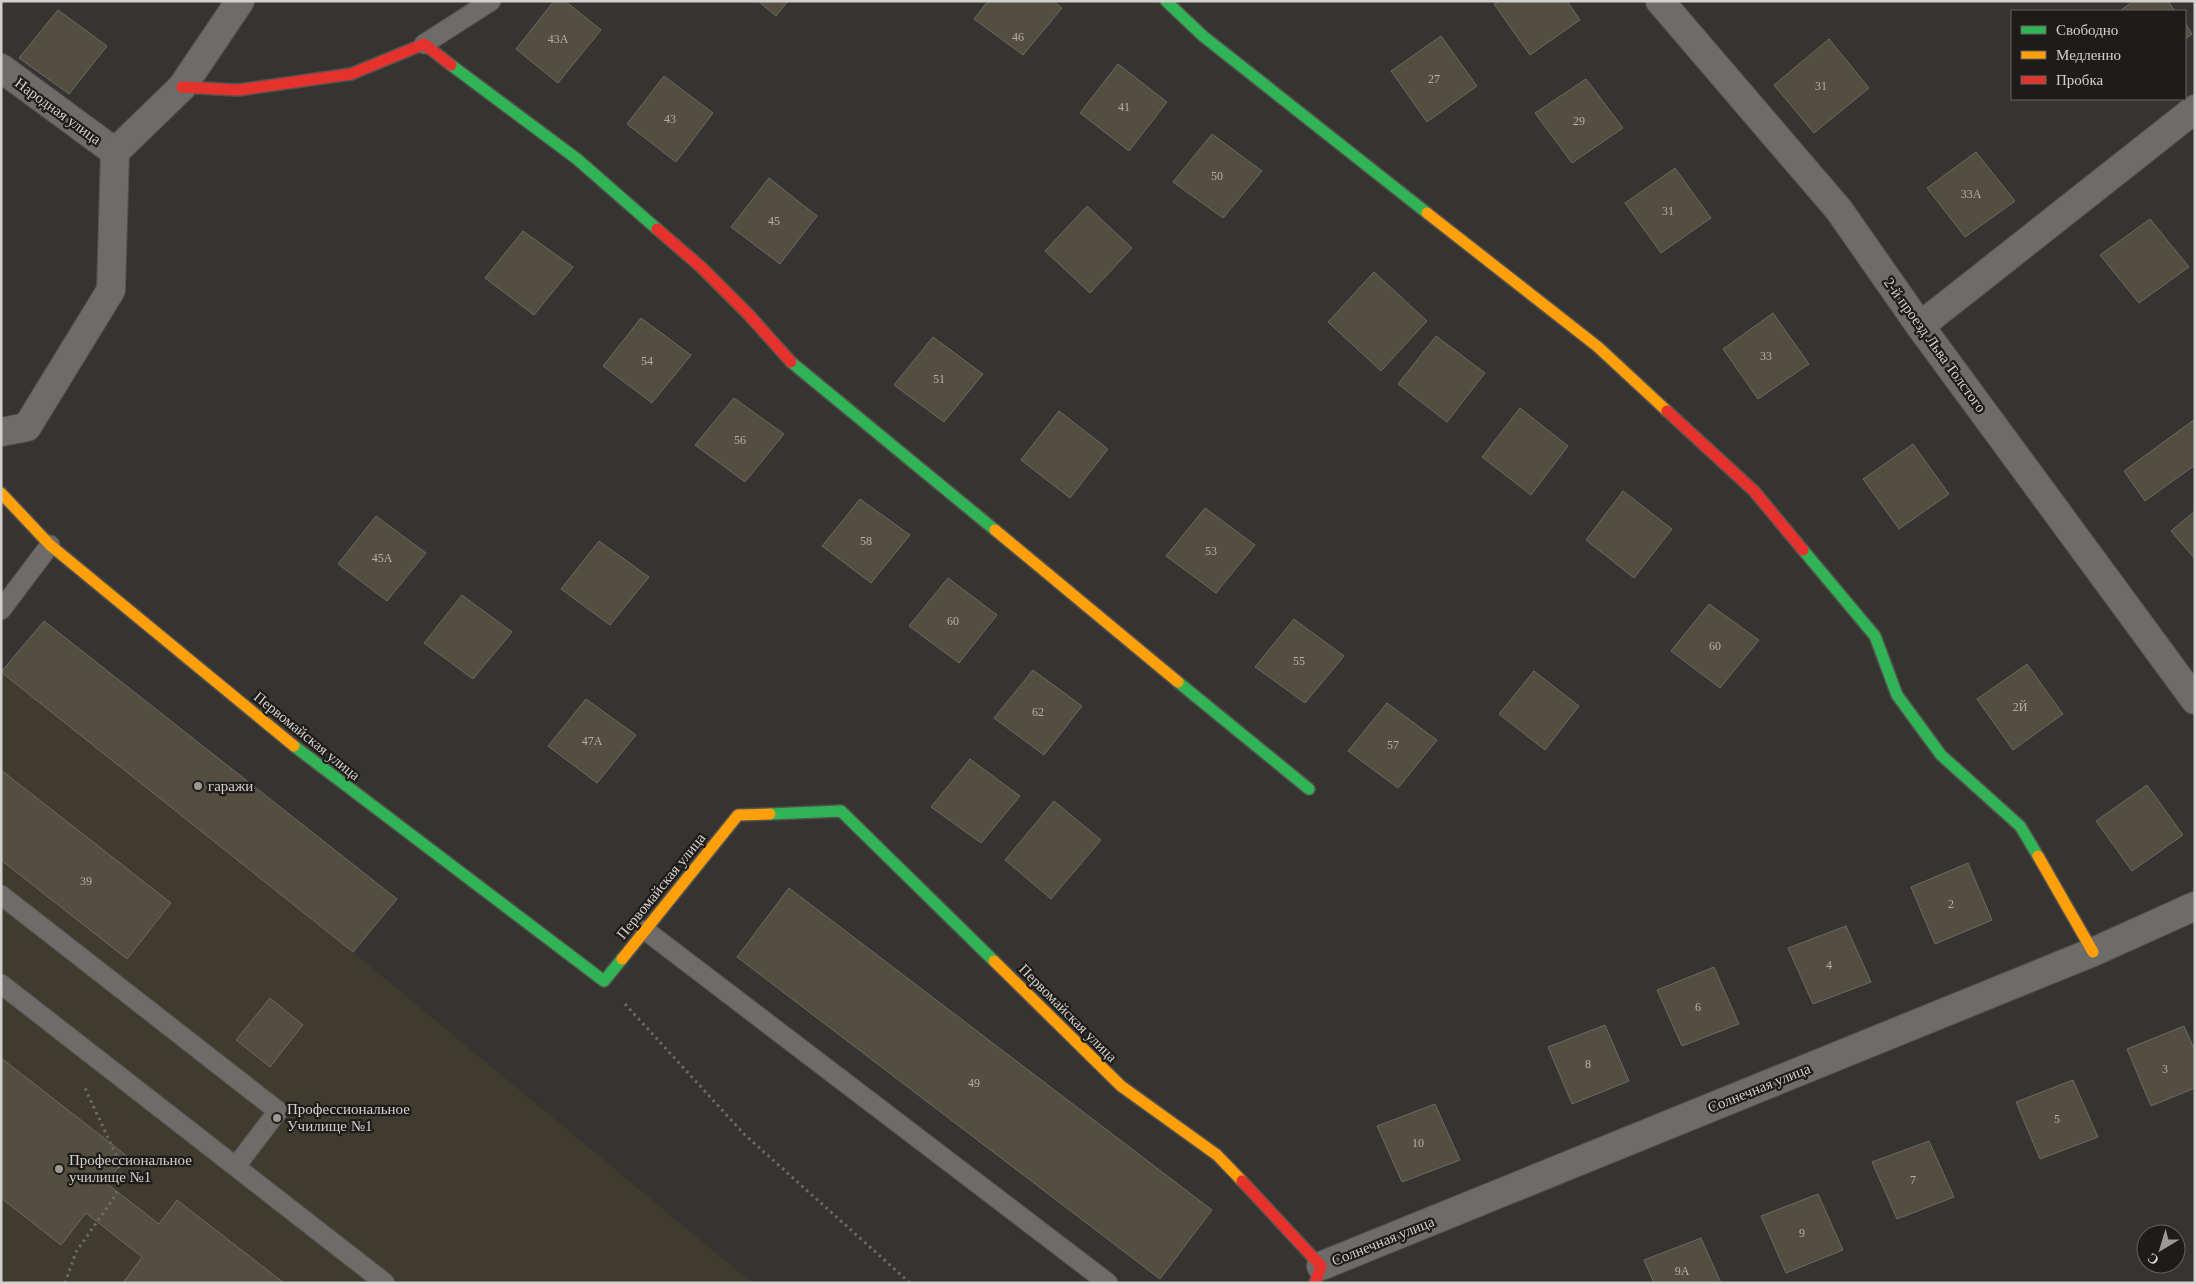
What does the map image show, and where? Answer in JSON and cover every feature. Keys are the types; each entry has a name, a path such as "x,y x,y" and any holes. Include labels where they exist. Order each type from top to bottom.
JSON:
{"street":[{"path":"1,432 27,427 111,290 115,152 182,87 240,1"},
{"path":"1166,1 1203,36 1598,347 1754,491 1875,636 1896,695 1940,755 2020,826 2093,952"},
{"name":"2-й проезд Льва Толстого","path":"1660,1 1839,210 1920,326 2195,700"},
{"path":"182,87 238,90 351,74 424,44 577,158 701,267 748,314 789,361 1308,789"},
{"name":"Народная улица","path":"1,68 115,152"},
{"path":"1920,326 2195,109"},
{"name":"Первомайская улица","path":"1,493 50,545 326,772 604,981 738,815 841,811 1121,1086 1217,1155 1318,1275"},
{"name":"Солнечная улица","path":"1318,1275 2093,952 2195,906"}],"lane":[{"path":"424,44 491,1"},
{"path":"1,610 50,545"},
{"path":"1,895 278,1111 236,1166"},
{"path":"644,930 1108,1283"},
{"path":"1,984 385,1283"}],"path":[{"path":"604,981 744,1134 910,1283"},
{"path":"65,1283 76,1252 115,1196 121,1178 116,1156 83,1084"}],"shaded area":[{"name":"Профессиональное Училище №1","path":"1,672 353,952 752,1283 1,1283"}],"building":[{"path":"554,1 565,1 601,30 558,83 516,49"},
{"path":"758,1 788,1 776,16"},
{"path":"988,1 1053,1 1062,8 1023,55 974,19"},
{"path":"1499,1 1567,1 1580,20 1530,55 1494,4"},
{"path":"2133,1 2168,1 2174,10 2121,10"},
{"path":"58,10 107,46 69,94 19,58"},
{"path":"2186,25 2192,34 2186,38"},
{"path":"1441,36 1477,86 1427,122 1391,71"},
{"path":"1829,39 1869,88 1814,133 1774,85"},
{"path":"1118,64 1167,102 1129,151 1080,113"},
{"path":"664,76 713,113 676,162 627,124"},
{"path":"1586,79 1623,128 1572,163 1535,113"},
{"path":"1212,134 1262,171 1223,218 1173,182"},
{"path":"1976,152 2015,201 1965,237 1927,188"},
{"path":"1675,168 1711,218 1661,253 1625,203"},
{"path":"769,178 817,216 780,264 731,227"},
{"path":"1087,206 1132,248 1090,293 1045,251"},
{"path":"2150,219 2189,267 2139,303 2100,255"},
{"path":"523,231 573,267 534,315 485,278"},
{"path":"1374,272 1427,321 1381,371 1328,322"},
{"path":"1773,313 1809,364 1758,399 1723,349"},
{"path":"641,318 691,355 652,403 603,366"},
{"path":"1436,336 1485,373 1447,422 1398,384"},
{"path":"933,337 983,374 944,422 894,385"},
{"path":"734,398 784,434 745,482 695,445"},
{"path":"1520,408 1568,446 1531,495 1482,457"},
{"path":"1059,411 1108,449 1070,498 1021,460"},
{"path":"2195,419 2195,465 2145,501 2124,471"},
{"path":"1913,444 1949,494 1899,529 1863,479"},
{"path":"1623,491 1672,529 1634,578 1586,540"},
{"path":"860,499 910,535 871,583 822,546"},
{"path":"1205,508 1255,545 1216,593 1166,556"},
{"path":"2195,511 2195,559 2171,531"},
{"path":"376,516 426,553 387,601 338,564"},
{"path":"599,541 649,577 610,625 561,589"},
{"path":"948,578 997,615 959,663 909,626"},
{"path":"462,595 512,632 473,679 424,643"},
{"path":"1709,604 1759,640 1720,688 1671,651"},
{"path":"1294,619 1344,656 1305,703 1255,667"},
{"name":"гаражи","path":"44,621 397,899 353,952 1,672"},
{"path":"2027,664 2063,714 2013,750 1977,699"},
{"path":"1033,670 1082,706 1044,755 994,718"},
{"path":"1534,671 1579,706 1545,750 1499,714"},
{"path":"586,699 636,735 597,783 548,746"},
{"path":"1387,703 1437,740 1398,788 1348,751"},
{"path":"970,759 1020,796 981,843 931,807"},
{"path":"1,770 171,903 127,959 1,860"},
{"path":"2147,785 2183,835 2132,871 2096,821"},
{"path":"1054,801 1101,840 1051,899 1005,860"},
{"path":"1968,863 1992,920 1935,944 1911,887"},
{"path":"789,888 1212,1210 1160,1279 737,957"},
{"path":"1846,926 1871,982 1813,1004 1788,948"},
{"path":"1714,967 1739,1024 1682,1046 1657,990"},
{"path":"270,998 303,1025 270,1067 236,1040"},
{"path":"1605,1025 1629,1081 1572,1104 1548,1047"},
{"path":"2184,1026 2195,1051 2195,1088 2151,1106 2127,1049"},
{"name":"Профессиональное училище №1","path":"1,1058 127,1156 106,1183 159,1224 177,1200 284,1283 123,1283 142,1257 86,1213 61,1245 1,1198"},
{"path":"2073,1080 2098,1137 2040,1159 2016,1102"},
{"path":"1435,1104 1460,1160 1402,1182 1377,1126"},
{"path":"1929,1141 1954,1197 1897,1219 1872,1162"},
{"path":"1818,1194 1843,1250 1786,1273 1761,1216"},
{"path":"1701,1238 1721,1283 1654,1283 1644,1260"}],"traffic: fast":[{"path":"1166,1 1203,36 1427,213"},
{"path":"451,65 577,159 657,229"},
{"path":"791,362 995,530"},
{"path":"1803,550 1875,636 1897,695 1941,755 2020,826 2038,856"},
{"path":"1178,682 1309,789"},
{"path":"294,746 604,981 622,959"},
{"path":"770,814 841,811 994,961"}],"traffic: slow":[{"path":"1427,213 1598,347 1667,411"},
{"path":"1,493 50,545 294,746"},
{"path":"995,530 1178,682"},
{"path":"622,959 738,815 770,814"},
{"path":"2038,856 2093,952"},
{"path":"994,961 1121,1086 1217,1155 1242,1181"}],"traffic: jam":[{"path":"182,87 238,90 351,74 424,44 451,65"},
{"path":"657,229 701,267 748,314 791,362"},
{"path":"1667,411 1754,491 1803,550"},
{"path":"1242,1181 1321,1266 1315,1283"}],"place":[{"name":"гаражи","path":"198,786"},
{"name":"Профессиональное Училище №1","path":"277,1118"},
{"name":"Профессиональное училище №1","path":"59,1169"}]}
